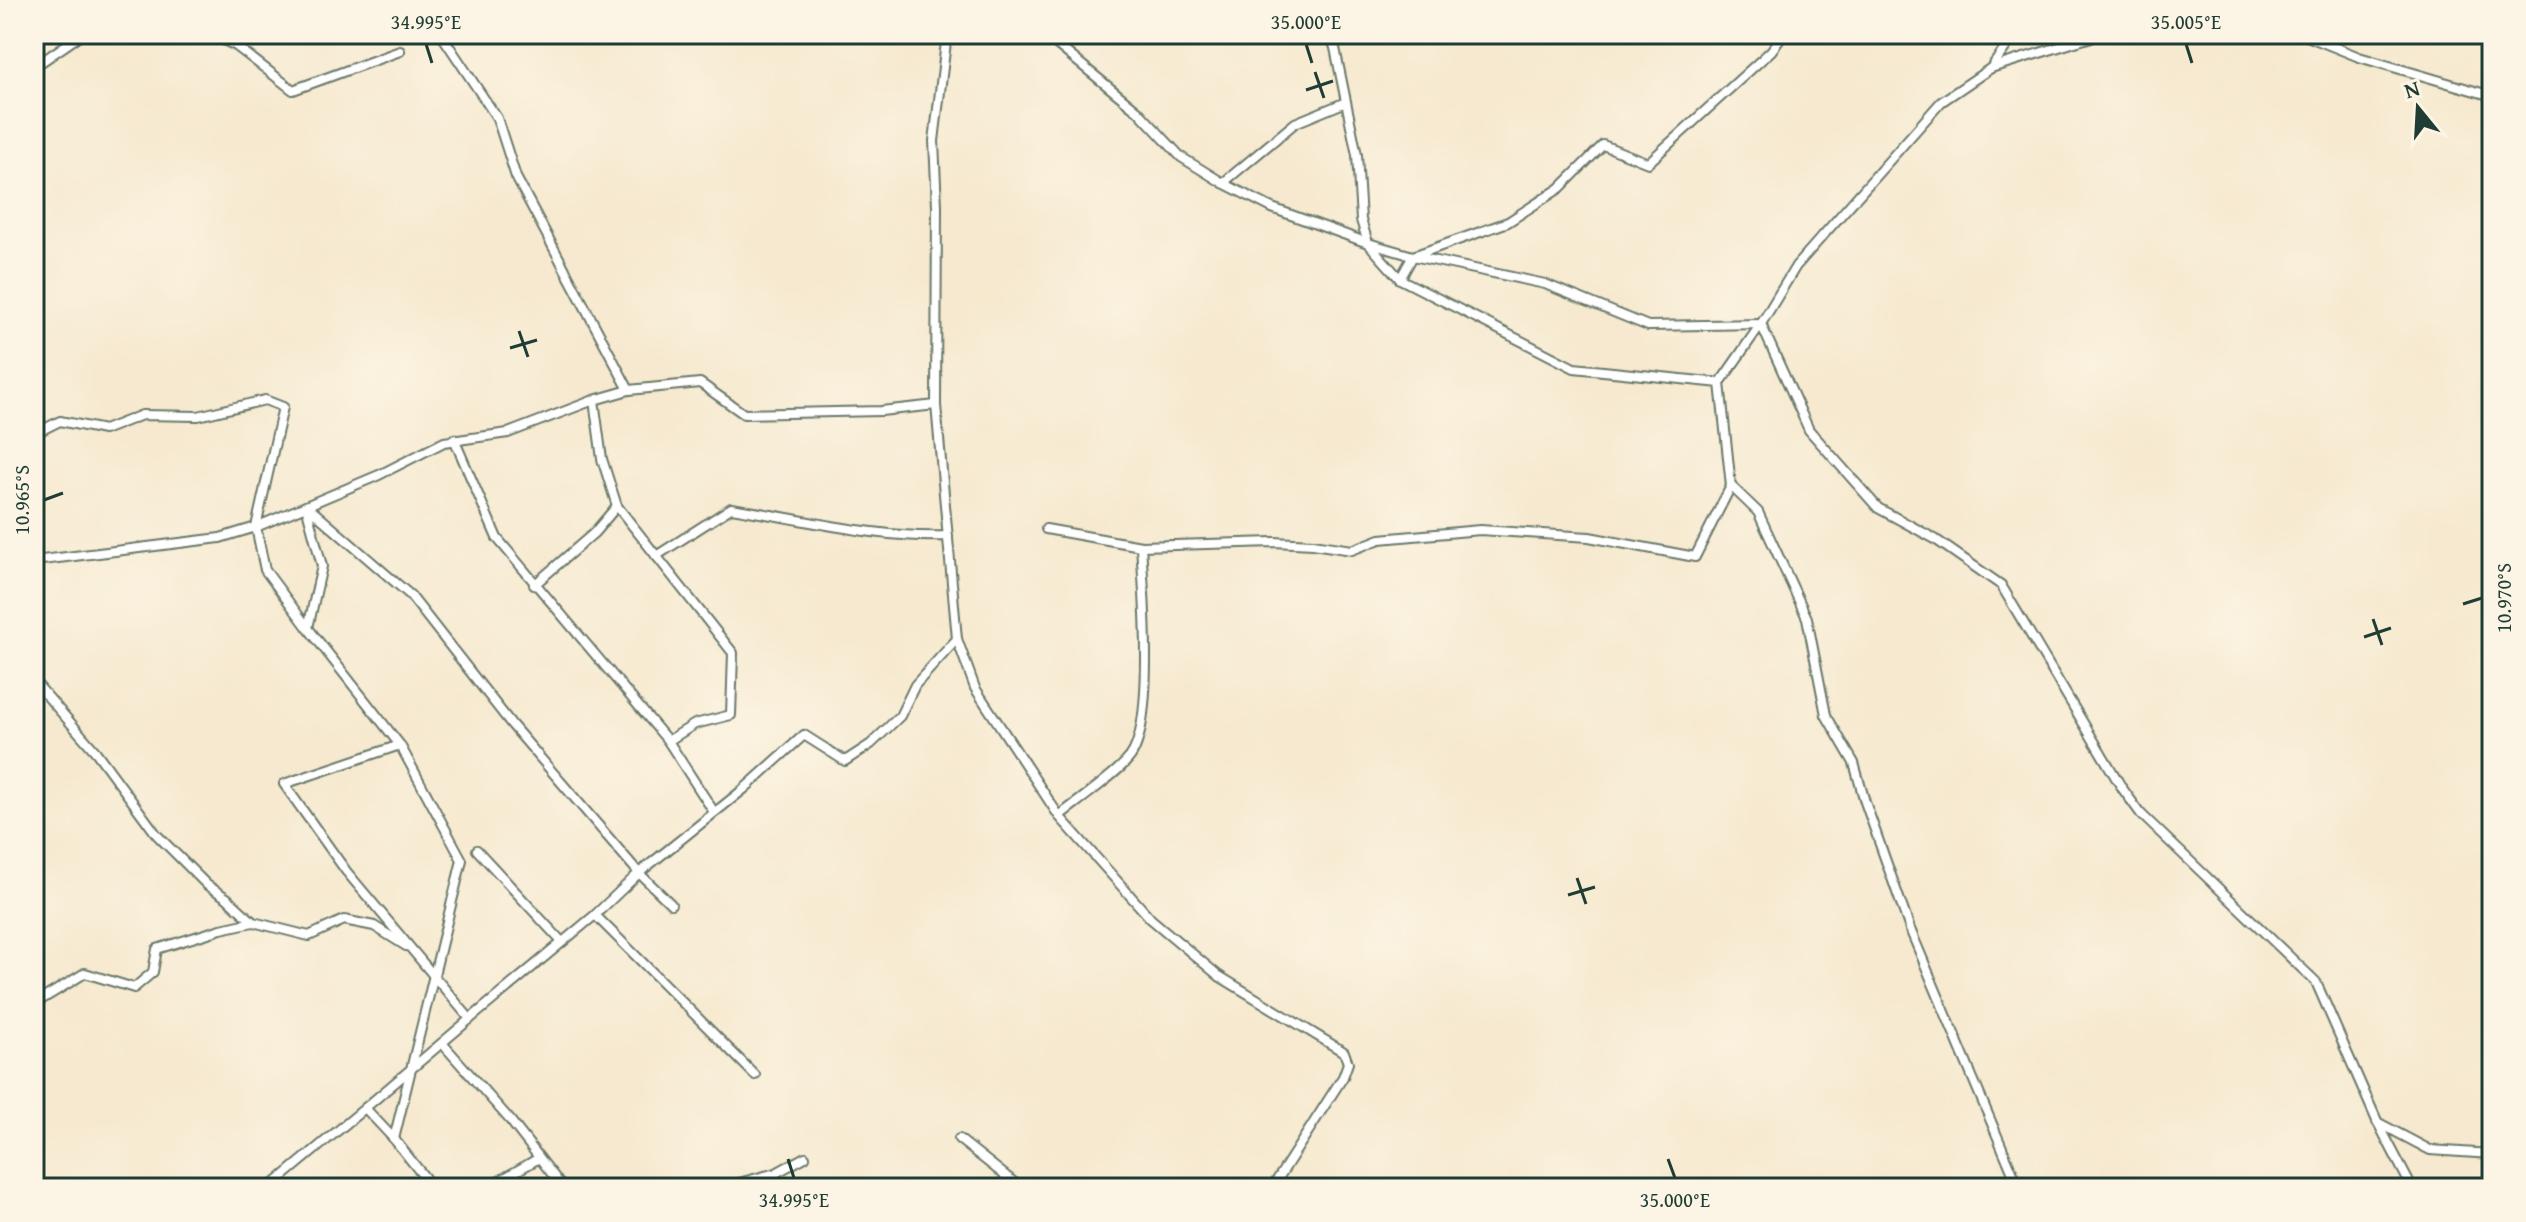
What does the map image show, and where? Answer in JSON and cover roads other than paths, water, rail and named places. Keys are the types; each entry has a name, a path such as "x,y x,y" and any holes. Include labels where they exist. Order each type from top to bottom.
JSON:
{"street":[{"path":"34,67 82,34"},
{"path":"211,34 236,46 293,90 400,51"},
{"path":"441,34 497,118 516,177 629,390"},
{"path":"947,34 934,141 937,206 936,405 957,639 975,688 1059,816 1151,919 1219,976 1344,1052 1348,1063 1343,1077 1272,1188"},
{"path":"1044,34 1138,111 1181,157 1272,208 1413,256 1545,284 1648,326 1761,324"},
{"path":"1330,34 1357,155 1361,220 1368,243 1400,279 1574,368 1720,383"},
{"path":"1400,279 1413,256 1508,222 1560,188 1603,145 1648,163 1771,51 1784,34"},
{"path":"1991,68 2015,34"},
{"path":"1046,529 1141,546 1274,542 1352,550 1380,539 1480,530 1589,537 1650,546 1695,557 1731,486 1720,383 1796,266 1941,102 1991,68 2101,34"},
{"path":"2302,34 2359,57 2492,96"},
{"path":"1223,183 1295,123 1346,102"},
{"path":"1761,324 1809,430 1878,508 1935,539 2001,585 2114,775 2141,814 2316,982 2377,1121 2412,1188"},
{"path":"34,561 220,538 306,506 454,439 508,433 629,390 700,383 744,414 881,411 936,405"},
{"path":"34,434 60,421 104,430 142,415 198,416 265,400 283,407 256,527 265,570 400,745 462,860 394,1139"},
{"path":"594,400 602,459 617,506 733,653 731,715 695,724 668,741"},
{"path":"454,439 488,523 534,585 668,741 714,812"},
{"path":"1731,486 1758,512 1807,618 1826,715 1854,763 1910,929 2019,1188"},
{"path":"306,506 322,566 308,628"},
{"path":"306,506 410,595 512,725 639,873 671,904"},
{"path":"534,585 594,533 617,506"},
{"path":"656,556 731,508 868,530 923,537 948,536"},
{"path":"1059,816 1129,759 1137,745 1144,695 1146,637 1141,546"},
{"path":"269,1188 595,915 639,873 744,789 804,735 845,761 871,744 900,716 915,685 957,639"},
{"path":"34,681 96,752 157,835 207,885 227,898 253,922"},
{"path":"400,745 284,784 346,871 470,1019"},
{"path":"477,850 562,942"},
{"path":"595,915 755,1075"},
{"path":"34,1004 85,973 134,988 153,972 157,949 253,922 309,936 344,920 374,926 413,951"},
{"path":"442,1043 510,1120 563,1188"},
{"path":"365,1108 433,1188"},
{"path":"2377,1121 2430,1150 2492,1154"},
{"path":"959,1139 1021,1188"},
{"path":"729,1188 776,1173 805,1157"},
{"path":"487,1188 539,1158"}]}
